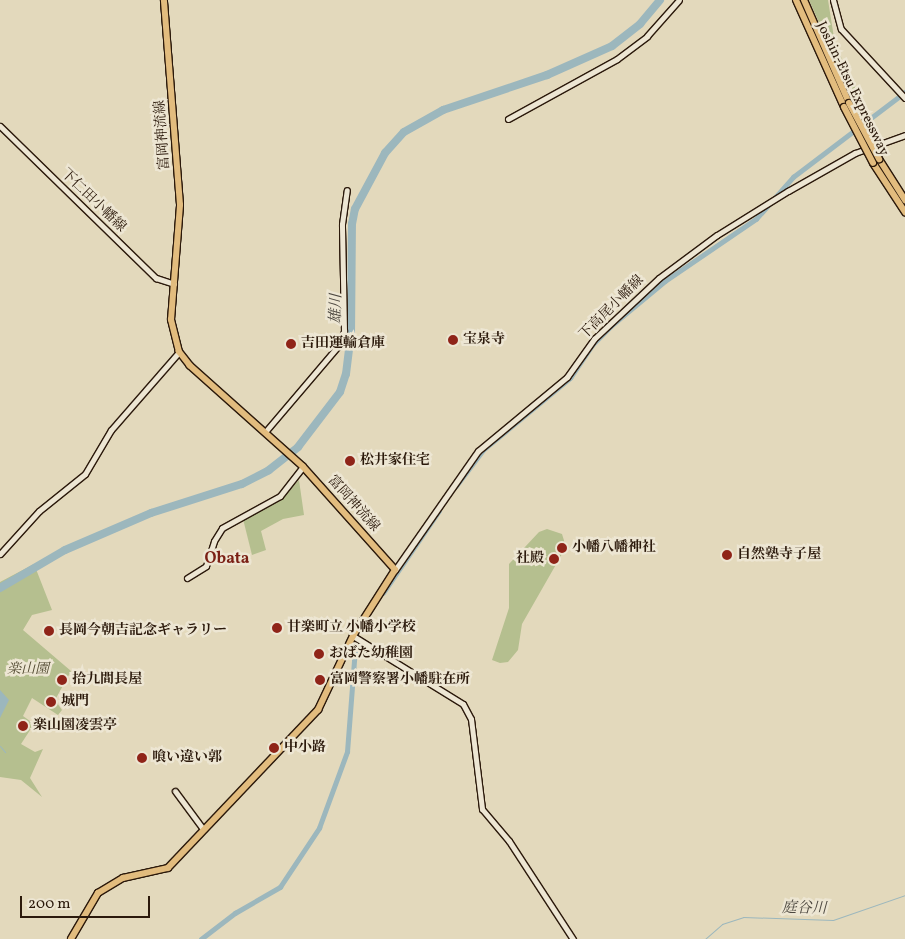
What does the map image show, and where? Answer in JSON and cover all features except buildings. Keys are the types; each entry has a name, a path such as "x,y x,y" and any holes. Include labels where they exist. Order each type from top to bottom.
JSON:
{"highway":[{"name":"Joshin-Etsu Expressway","path":"796,0 847,105 905,212"},
{"name":"Joshin-Etsu Expressway","path":"804,0 847,105"},
{"name":"Joshin-Etsu Expressway","path":"876,160 905,200"}],"main road":[{"name":"富岡神流線","path":"164,0 180,211 171,326 179,352 190,366 301,465 395,570"},
{"path":"508,118 617,59 647,36 679,0"},
{"path":"833,0 841,29 905,98"},
{"name":"下仁田小幡線","path":"0,126 149,272 159,280 174,284"},
{"name":"下高尾小幡線","path":"395,570 478,452 567,377 594,339 658,278 725,230 788,190 855,153 905,135"},
{"path":"265,432 339,345 344,331 342,224 348,190"},
{"path":"0,554 39,511 85,474 111,430 179,352"},
{"path":"188,578 206,566 214,541 222,528 280,496 301,465"},
{"path":"71,939 98,893 123,878 168,868 203,829 268,765 318,710 353,636 395,570"},
{"path":"353,636 463,704 471,719 482,809 509,841 573,939"},
{"path":"175,791 203,829"}],"green space":[{"path":"809,0 828,0 835,44 858,94 852,97"},
{"path":"299,480 304,515 283,519 261,531 266,550 252,555 243,519 280,500"},
{"path":"547,529 562,534 566,547 522,624 518,650 508,662 500,663 492,660 509,608 509,564 539,532"},
{"name":"楽山園","path":"34,564 52,610 32,615 23,630 71,671 55,700 62,710 58,715 32,698 23,716 34,724 21,744 35,752 43,749 30,778 42,797 21,780 0,777 0,582"}],"water":[{"path":"0,690 9,700 0,718"}],"waterway":[{"name":"雄川","path":"0,588 65,550 151,513 242,484 269,470 298,447 340,392 346,374 351,335 352,224 355,209 385,153 404,132 443,110 547,75 612,46 640,24 660,0"},
{"path":"456,486 483,450 570,378 592,345 611,326 665,281 756,219 793,177 905,92"},
{"path":"383,593 439,511"},
{"path":"201,939 235,913 280,887 319,828 347,752 354,660 359,643"},
{"path":"0,746 5,752"},
{"name":"庭谷川","path":"705,939 722,924 743,917 833,920 905,895"}],"place":[{"name":"宝泉寺","path":"453,340"},
{"name":"吉田運輸倉庫","path":"291,344"},
{"name":"松井家住宅","path":"350,461"},
{"name":"小幡八幡神社","path":"562,548"},
{"name":"自然塾寺子屋","path":"727,555"},
{"name":"社殿","path":"554,559"},
{"name":"甘楽町立 小幡小学校","path":"277,628"},
{"name":"長岡今朝吉記念ギャラリー","path":"49,631"},
{"name":"おばた幼稚園","path":"319,654"},
{"name":"拾九間長屋","path":"62,680"},
{"name":"富岡警察署小幡駐在所","path":"320,680"},
{"name":"城門","path":"51,702"},
{"name":"楽山園凌雲亭","path":"23,726"},
{"name":"中小路","path":"274,748"},
{"name":"喰い違い郭","path":"142,758"}],"district":[{"name":"Obata","path":"227,559"}]}
